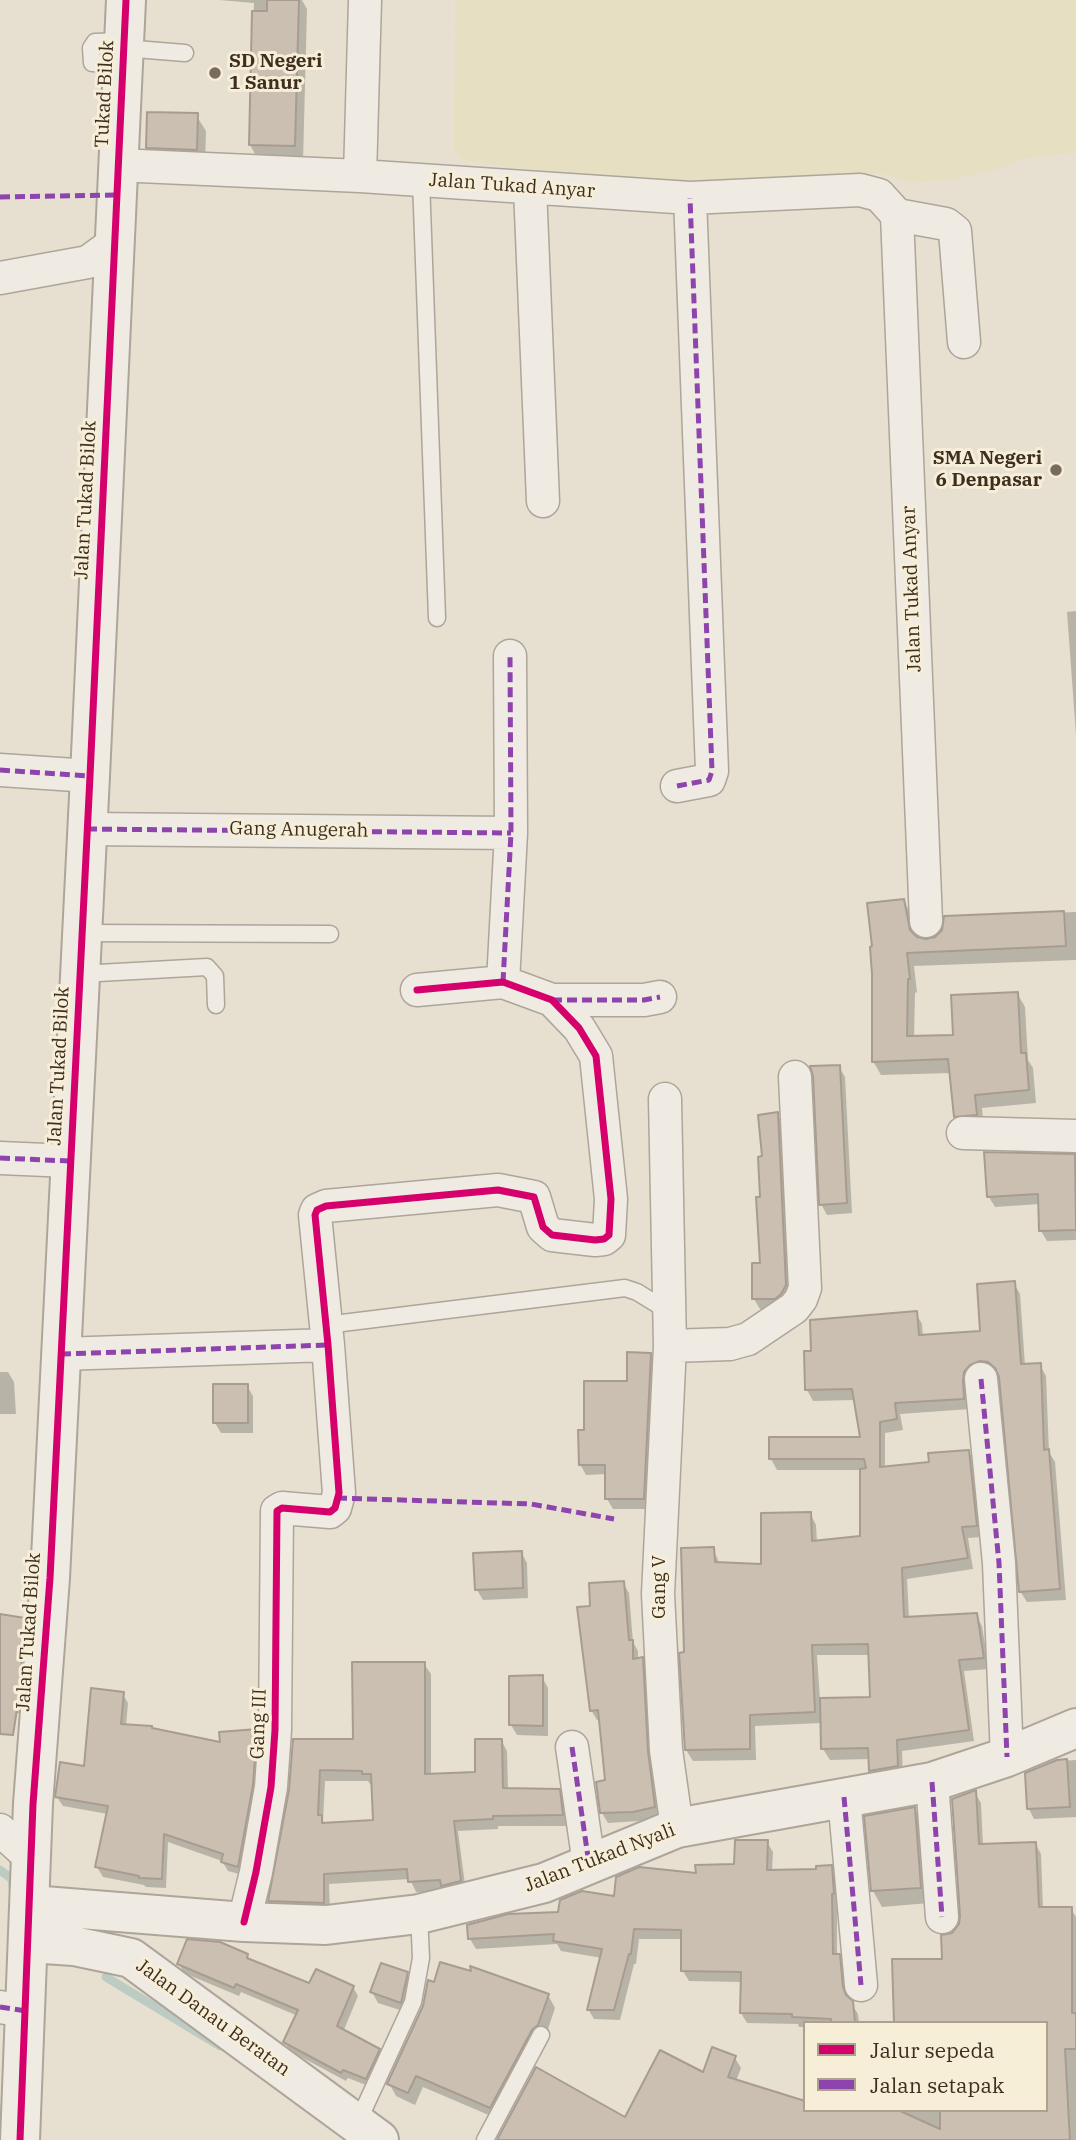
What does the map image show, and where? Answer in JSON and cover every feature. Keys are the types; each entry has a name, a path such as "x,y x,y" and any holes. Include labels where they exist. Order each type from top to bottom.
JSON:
{"street":[{"name":"Tukad Bilok","path":"117,175 125,0"},
{"path":"360,176 365,0"},
{"name":"Jalan Tukad Anyar","path":"117,175 360,176 690,198 860,190 879,195 897,215 926,921"},
{"name":"Jalan Tukad Bilok","path":"20,2140 13,2009 29,1943 31,1858 16,1808 50,1578 90,776 105,259 117,175"},
{"path":"530,188 543,501"},
{"path":"677,786 709,780 712,771 690,198"},
{"path":"897,215 946,224 954,232 964,342"},
{"path":"0,278 105,259"},
{"path":"503,982 511,833 510,656"},
{"path":"0,770 90,776"},
{"name":"Gang Anugerah","path":"87,829 511,833"},
{"path":"417,990 503,982 552,1000 644,1000 660,997"},
{"path":"61,1354 327,1335 316,1215 320,1208 498,1190 534,1197 543,1227 552,1235 604,1239 609,1235 611,1199 596,1056 579,1028 552,1000"},
{"path":"670,1346 730,1344 748,1339 794,1308 801,1299 805,1288 794,1077"},
{"name":"Gang V","path":"665,1099 670,1346 658,1594 666,1750 677,1828"},
{"path":"963,1133 1076,1136"},
{"path":"0,1158 69,1161"},
{"name":"Gang III","path":"244,1922 271,1787 277,1664 278,1509 328,1513 336,1504 339,1481 327,1335"},
{"path":"981,1379 999,1563 1007,1757"},
{"name":"Jalan Tukad Nyali","path":"30,1905 244,1922 327,1925 419,1914 544,1883 677,1828 932,1782 1076,1732"},
{"path":"572,1747 589,1864"},
{"path":"932,1782 942,1917"},
{"path":"844,1797 862,1985"},
{"path":"0,1830 31,1858"},
{"path":"74,1908 74,1946"},
{"name":"Jalan Danau Beratan","path":"29,1943 74,1946 131,1958 368,2132"}],"lane":[{"path":"123,51 185,53"},
{"path":"421,180 437,618"},
{"path":"82,933 330,934"},
{"path":"80,974 207,967 215,976 216,1005"},
{"path":"327,1335 625,1288 637,1292 668,1311"},
{"path":"368,2132 413,2002 421,1958 419,1914"},
{"path":"485,2140 541,2035"}],"shaded area":[{"path":"455,0 1076,0 1076,152 1022,159 999,169 949,180 909,183 884,174 871,173 771,187 561,175 462,160 454,148"}],"building":[{"path":"267,0 299,0 295,146 249,145 252,11 267,11"},
{"path":"147,112 198,113 197,150 146,148"},
{"path":"904,899 910,930 917,937 926,939 935,937 942,930 944,916 1064,911 1066,946 907,953 910,979 907,1036 953,1035 951,995 1018,992 1021,1053 1026,1053 1029,1090 975,1095 977,1115 954,1117 948,1059 872,1062 872,946 867,903"},
{"path":"840,1065 847,1203 819,1205 813,1076 810,1066"},
{"path":"778,1112 786,1285 775,1299 752,1299 752,1263 760,1263 756,1197 760,1197 758,1157 762,1156 758,1115"},
{"path":"984,1152 1075,1154 1076,1230 1039,1231 1038,1194 987,1197"},
{"path":"1015,1281 1021,1364 1041,1363 1044,1450 1049,1449 1060,1589 1019,1592 999,1377 995,1368 988,1362 980,1361 970,1365 964,1372 964,1399 895,1403 897,1419 880,1422 880,1467 929,1462 928,1453 969,1450 977,1526 962,1527 968,1558 902,1568 904,1617 977,1613 984,1658 959,1660 969,1730 897,1740 898,1766 869,1771 868,1748 821,1749 820,1698 870,1697 868,1644 812,1645 815,1712 750,1715 750,1749 685,1750 679,1653 684,1652 681,1548 714,1547 715,1562 761,1564 761,1513 811,1512 812,1541 860,1536 860,1469 866,1468 864,1459 769,1459 769,1437 860,1437 852,1389 805,1390 804,1351 811,1351 810,1320 917,1311 919,1335 980,1331 977,1284"},
{"path":"627,1352 651,1353 644,1499 605,1499 605,1465 579,1465 578,1430 584,1430 584,1381 627,1381"},
{"path":"213,1384 248,1384 248,1423 213,1423"},
{"path":"522,1551 523,1588 475,1590 473,1553"},
{"path":"624,1581 629,1640 633,1640 633,1659 643,1657 648,1751 655,1807 633,1812 600,1813 596,1782 605,1780 598,1710 590,1711 577,1607 590,1606 589,1583"},
{"path":"0,1614 25,1618 13,1735 0,1734"},
{"path":"352,1662 425,1662 425,1774 475,1772 475,1739 502,1739 503,1788 560,1789 563,1815 493,1816 493,1819 454,1821 461,1881 441,1886 440,1880 408,1882 407,1869 324,1874 324,1903 268,1901 289,1790 293,1739 353,1739","holes":["320,1770 362,1771 362,1774 371,1774 373,1820 322,1823 322,1815 318,1815"]},
{"path":"543,1675 543,1726 509,1725 509,1676"},
{"path":"91,1688 124,1692 121,1724 152,1726 220,1742 219,1732 257,1729 253,1785 238,1867 221,1862 223,1854 164,1834 162,1879 139,1878 95,1867 108,1806 55,1797 60,1762 84,1766"},
{"path":"1067,1759 1070,1807 1027,1809 1025,1773 1057,1760"},
{"path":"976,1790 979,1844 1036,1842 1039,1907 1072,1907 1072,2013 1076,2013 1076,2049 1065,2049 1070,2140 497,2140 536,2067 625,2117 660,2050 703,2072 712,2047 736,2056 728,2077 803,2100 803,2112 902,2112 940,2129 940,2112 1048,2112 1048,2021 894,2021 892,1959 942,1959 941,1935 952,1933 959,1924 952,1799"},
{"path":"915,1807 921,1888 871,1891 864,1816"},
{"path":"735,1840 768,1840 767,1870 816,1869 816,1866 832,1865 833,1954 840,1954 843,1987 846,1995 853,2001 855,2021 792,2017 792,2014 740,2013 741,1972 681,1971 681,1930 634,1929 631,1954 614,2010 587,2010 602,1949 553,1941 554,1934 468,1939 467,1925 508,1914 558,1912 560,1900 582,1891 614,1896 616,1877 639,1867 696,1873 695,1865 734,1864"},
{"path":"187,1939 220,1942 248,1954 247,1958 309,1983 316,1969 354,1986 337,2026 380,2049 366,2079 343,2070 341,2073 283,2042 298,2010 236,1984 234,1988 177,1964"},
{"path":"440,1962 471,1971 470,1966 549,1994 538,2025 532,2030 490,2108 416,2076 408,2093 387,2084 423,2006 428,1980 434,1982"},
{"path":"381,1963 408,1972 401,2003 370,1992"}],"waterway":[{"path":"0,1870 12,1879 13,1887"},
{"path":"106,1977 220,2046"}],"marked path":[{"path":"0,197 116,195"},
{"path":"677,786 709,780 712,771 690,198"},
{"path":"503,982 511,833 510,656"},
{"path":"0,770 90,776"},
{"path":"87,829 511,833"},
{"path":"552,1000 644,1000 660,997"},
{"path":"0,1158 69,1161"},
{"path":"61,1354 328,1345"},
{"path":"981,1379 999,1563 1007,1757"},
{"path":"337,1498 531,1504 614,1519"},
{"path":"572,1747 589,1864"},
{"path":"932,1782 942,1917"},
{"path":"844,1797 861,1985"},
{"path":"0,2007 26,2011"}],"cycle path":[{"path":"20,2140 33,1804 50,1578 126,0"},
{"path":"244,1922 271,1787 275,1730 277,1511 282,1508 330,1512 335,1508 339,1493 315,1215 317,1210 326,1206 498,1190 534,1197 543,1227 552,1235 595,1240 609,1235 611,1199 596,1056 579,1028 552,1000 503,982 417,990"}],"place":[{"name":"SD Negeri 1 Sanur","path":"215,73"},
{"name":"SMA Negeri 6 Denpasar","path":"1056,470"}]}
